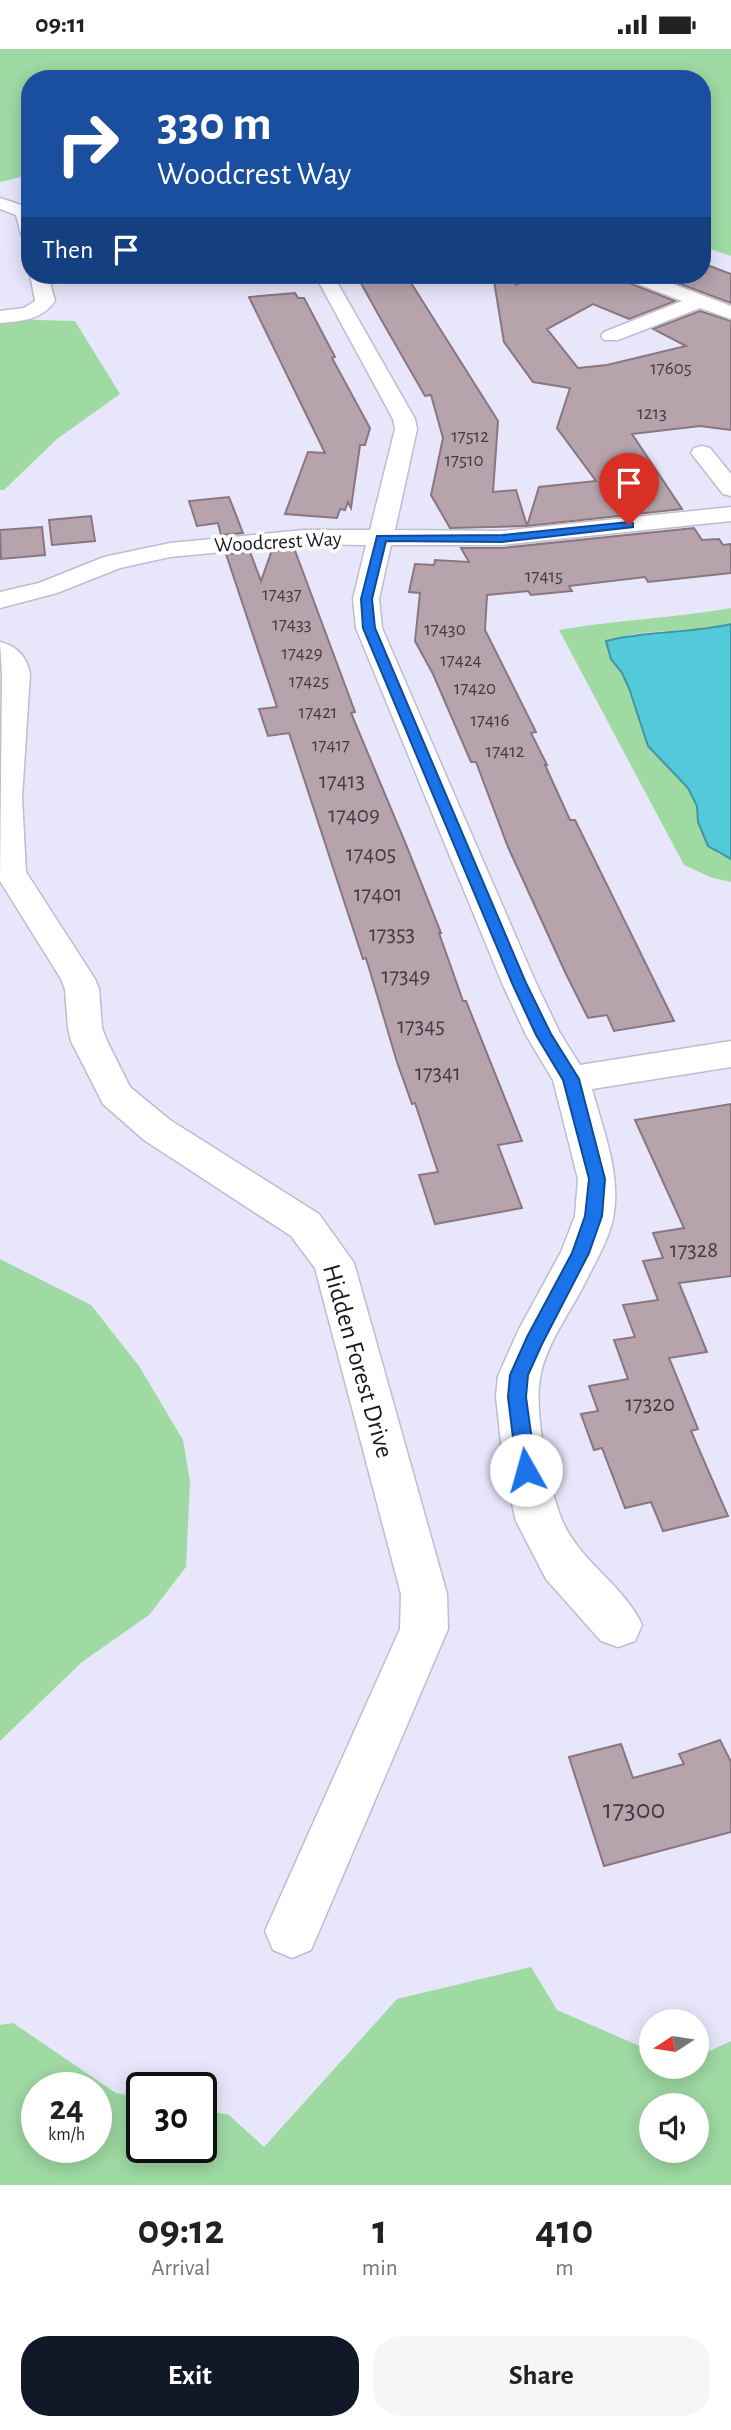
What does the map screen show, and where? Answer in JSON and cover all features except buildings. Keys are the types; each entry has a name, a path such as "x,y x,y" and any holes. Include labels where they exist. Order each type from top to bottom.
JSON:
{"street":[{"path":"0,203 21,211"},
{"path":"0,317 31,313 43,306 45,301 41,284"},
{"path":"329,284 404,419 406,429 366,599 369,628 519,983 544,1035 571,1079 597,1179 594,1216 580,1253 519,1375 517,1397 526,1470 539,1521 562,1564 618,1625"},
{"path":"656,284 731,313"},
{"path":"611,336 700,301"},
{"path":"702,453 731,489"},
{"name":"Woodcrest Way","path":"0,600 48,588 92,569 140,555 274,539 502,538 731,514"},
{"name":"Hidden Forest Drive","path":"0,650 14,662 16,674 2,792 5,855 10,871 78,979 82,989 85,1028 89,1041 116,1095 157,1130 305,1225 334,1263 424,1594 425,1629 292,1931"},
{"path":"571,1079 731,1054"}],"green space":[{"path":"0,49 731,49 731,256 711,249 711,70 21,70 21,177 0,182"},
{"path":"0,319 75,321 120,394 57,439 4,490 0,490"},
{"path":"731,608 731,624 637,634 606,641 611,659 629,688 648,746 688,788 697,806 698,822 718,854 731,859 731,882 710,877 684,865 559,630"},
{"path":"0,1259 91,1305 139,1366 183,1440 190,1482 186,1567 149,1615 82,1662 0,1741"},
{"path":"531,1967 557,2010 639,2046 639,2079 709,2079 709,2051 731,2041 731,2185 0,2185 0,2025 13,2023 85,2072 21,2072 21,2163 112,2163 112,2090 126,2095 126,2163 217,2163 217,2113 229,2115 264,2147 397,1999"}],"water":[{"path":"731,624 731,859 708,846 698,822 697,806 688,788 648,746 629,688 611,659 606,641"}],"route":[{"path":"526,1470 517,1397 519,1375 580,1253 594,1216 597,1179 571,1079 544,1035 519,983 369,628 365,610 366,599 381,538 502,538 629,525"}]}
